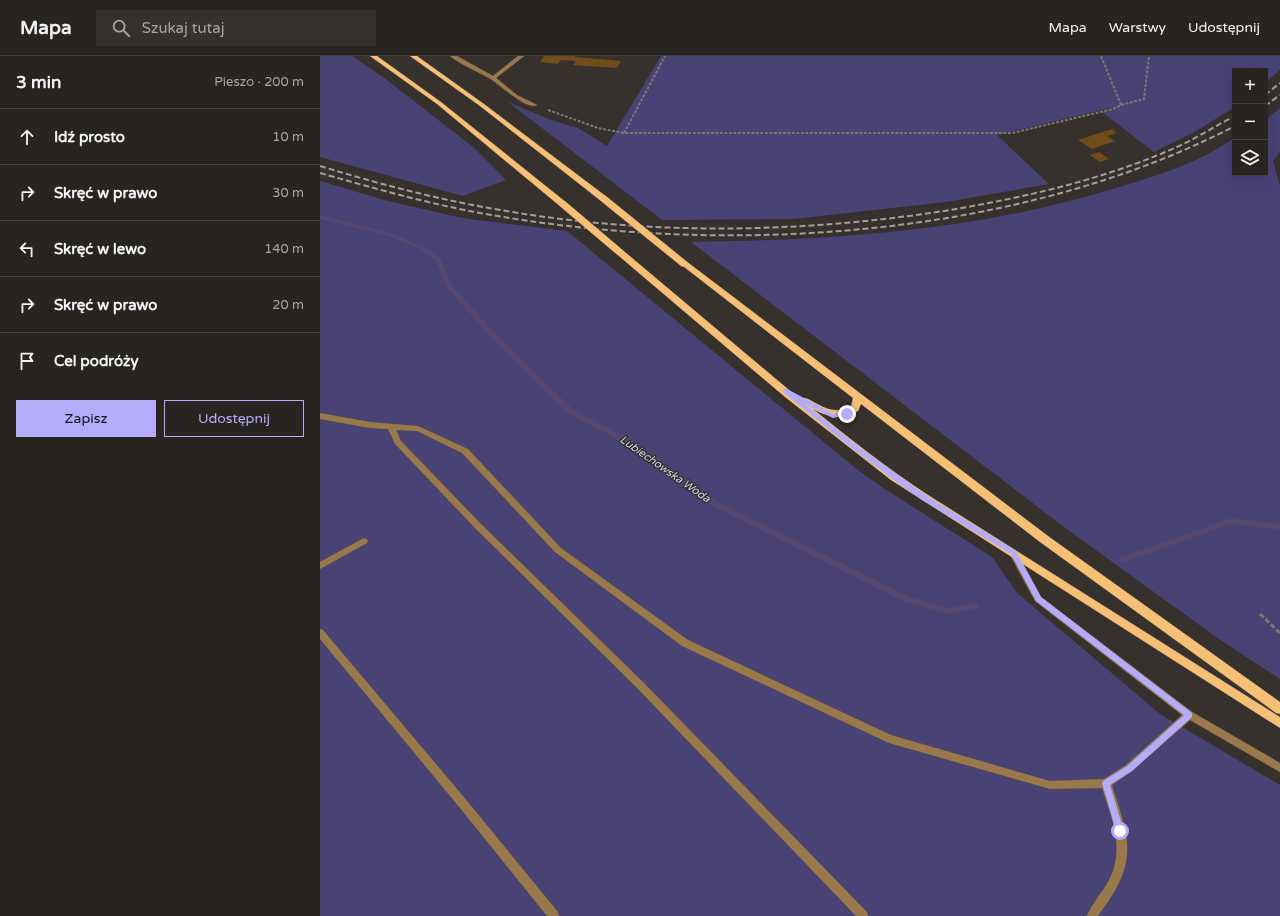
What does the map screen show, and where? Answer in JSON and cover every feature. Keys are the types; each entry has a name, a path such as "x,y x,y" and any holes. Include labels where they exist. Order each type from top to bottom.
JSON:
{"main road":[{"path":"373,56 440,103 856,449 907,486 1180,661 1280,722"},
{"path":"413,56 482,105 604,199 683,263 1044,539 1280,709"},
{"path":"785,391 833,416 847,414 854,409 858,398"}],"street":[{"path":"453,56 493,78 516,96 534,105"},
{"path":"493,78 520,56"},
{"path":"320,416 418,430 465,451 558,550 685,643 889,739 1050,785 1106,783 1129,768 1189,715"},
{"path":"391,427 398,442 478,526 641,686 863,916"},
{"path":"320,566 364,541"},
{"path":"1013,553 1038,599 1189,715 1280,768"},
{"path":"320,633 464,805 554,916"},
{"path":"1092,916 1110,890 1122,860 1120,831 1106,783"}],"path":[{"path":"624,133 665,56"},
{"path":"1101,56 1121,105"},
{"path":"534,105 598,128 624,133 1012,133 1113,109 1121,105 1144,99 1149,56"},
{"path":"1260,614 1280,634"}],"shaded area":[{"path":"320,56 352,56 387,80 473,147 506,180 463,196 320,157"},
{"path":"661,56 1280,56 1280,70 1268,80 1268,68 1232,68 1232,109 1193,133 1154,152 1102,112 1117,108 1111,108 997,135 1049,184 946,202 793,219 662,220 508,102 551,120 578,128 607,146"},
{"path":"1280,108 1280,152 1273,161 1280,186 1280,679 1216,637 1064,527 691,242 799,239 852,235 906,230 1012,214 1064,203 1157,175 1198,159 1232,140 1232,176 1268,176 1268,118"},
{"path":"320,181 388,201 462,218 567,231 854,467 883,488 992,557 1017,593 1160,714 1280,785 1280,916 320,916"}],"building":[{"path":"544,56 576,56 575,57 621,61 617,68 573,65 576,61 561,60 558,64 540,62"},
{"path":"1112,129 1117,133 1107,136 1115,141 1092,149 1078,140"},
{"path":"1099,152 1109,159 1100,162 1090,155"}],"waterway":[{"name":"Lubiechowska Woda","path":"320,217 392,235 422,248 439,260 450,288 493,335 571,412 629,442 715,504 908,600 949,611 975,606"},
{"name":"Lubiechowska Woda","path":"1122,560 1231,521 1280,527"}],"railway":[{"path":"1268,93 1280,83"},
{"path":"1268,104 1280,95"},
{"path":"320,166 446,200 546,217 604,224 720,228 835,224 950,210 1065,186 1122,169 1177,147 1232,118"},
{"path":"320,173 440,205 480,213 573,227 669,234 767,235 865,229 963,215 1058,194 1149,164 1232,127"}],"route":[{"path":"847,414 833,416 785,391 856,449 924,498 1013,553 1038,599 1189,715 1129,768 1106,783 1120,831"}]}
